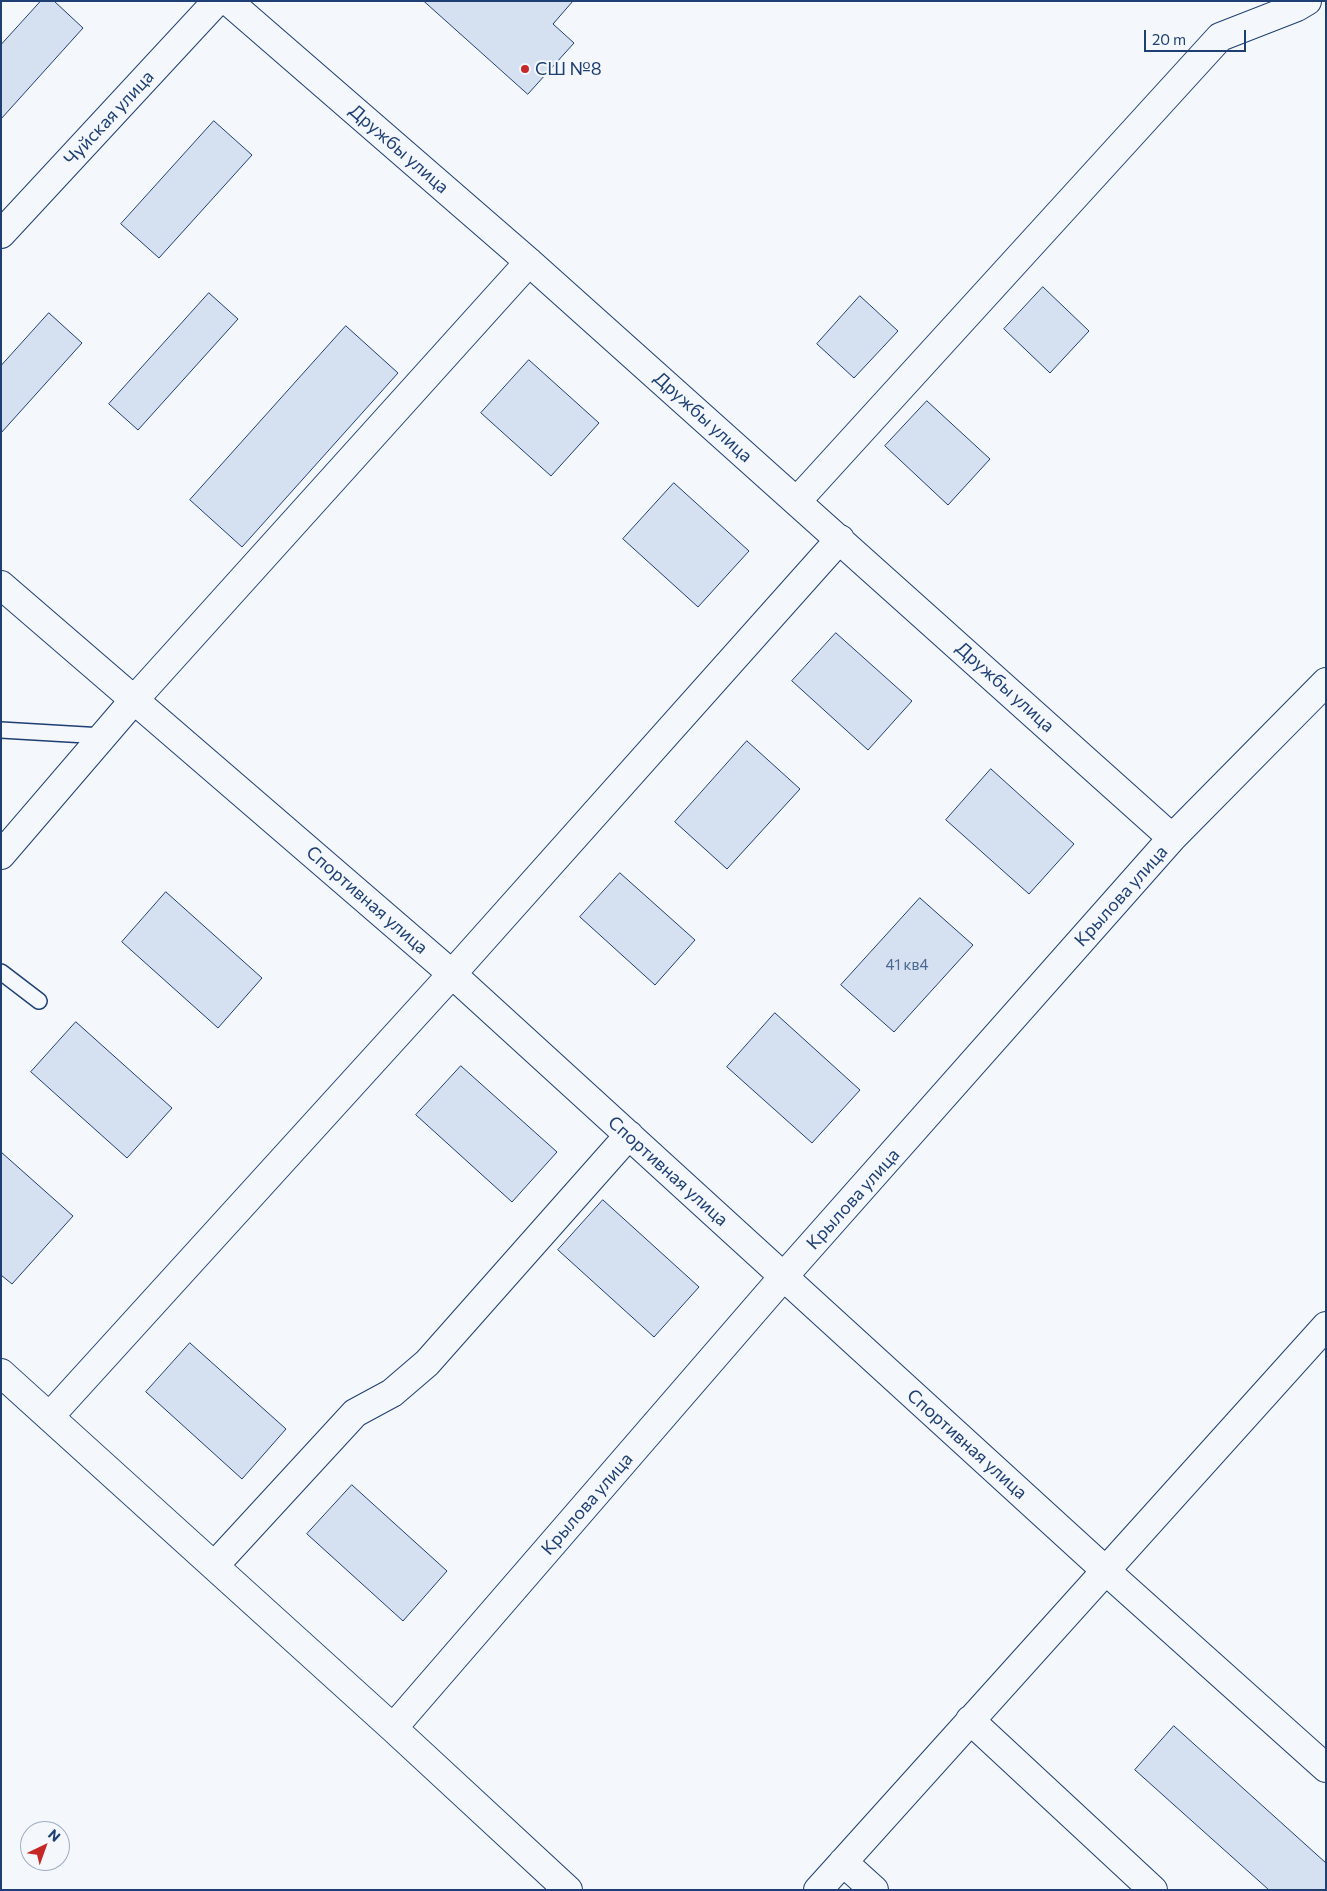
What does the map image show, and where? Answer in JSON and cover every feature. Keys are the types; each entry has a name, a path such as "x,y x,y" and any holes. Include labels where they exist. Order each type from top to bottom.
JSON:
{"street":[{"name":"Чуйская улица","path":"1,234 217,1"},
{"name":"Дружбы улица","path":"228,1 530,262 1172,838"},
{"path":"797,501 1220,37 1308,1"},
{"path":"1,855 134,700 530,262"},
{"path":"50,1416 452,974 840,539"},
{"name":"Спортивная улица","path":"1,585 452,974 1105,1570 1326,1768"},
{"name":"Крылова улица","path":"394,1728 784,1276 1172,838 1326,682"},
{"path":"215,1565 356,1413 392,1393 427,1363 629,1135"},
{"path":"818,1890 1326,1326"},
{"path":"1,1373 394,1728 568,1890"},
{"path":"970,1720 1153,1890"},
{"path":"843,1862 874,1890"}],"lane":[{"path":"1,730 103,736"},
{"path":"1,972 39,1001"}],"building":[{"path":"41,1 54,1 83,28 1,119 1,45"},
{"name":"СШ №8","path":"424,1 573,1 553,24 574,43 528,94"},
{"path":"214,121 252,155 159,258 121,224"},
{"path":"1043,287 1089,331 1050,373 1004,329"},
{"path":"209,293 238,319 138,430 109,404"},
{"path":"860,296 898,331 854,378 817,344"},
{"path":"49,313 82,343 1,433 1,366"},
{"path":"346,326 398,373 242,547 190,500"},
{"path":"529,360 599,423 551,476 481,413"},
{"path":"927,401 990,459 948,505 885,446"},
{"path":"674,483 749,551 698,607 623,539"},
{"path":"836,633 912,701 868,750 792,681"},
{"path":"747,741 800,789 727,869 675,822"},
{"path":"991,769 1074,844 1029,894 946,820"},
{"path":"620,873 695,940 655,985 580,917"},
{"path":"166,892 262,978 218,1028 122,942"},
{"path":"920,898 973,945 894,1032 841,985"},
{"path":"775,1013 860,1090 812,1143 727,1067"},
{"path":"76,1022 172,1108 127,1158 31,1072"},
{"path":"461,1066 557,1152 512,1202 416,1115"},
{"path":"1,1152 73,1216 12,1284 1,1275"},
{"path":"603,1200 699,1287 654,1337 558,1250"},
{"path":"190,1343 286,1429 242,1479 146,1392"},
{"path":"352,1485 447,1571 403,1621 307,1534"},
{"path":"1174,1726 1326,1863 1326,1890 1269,1890 1135,1770"}],"place":[{"name":"СШ №8","path":"525,69"}]}
